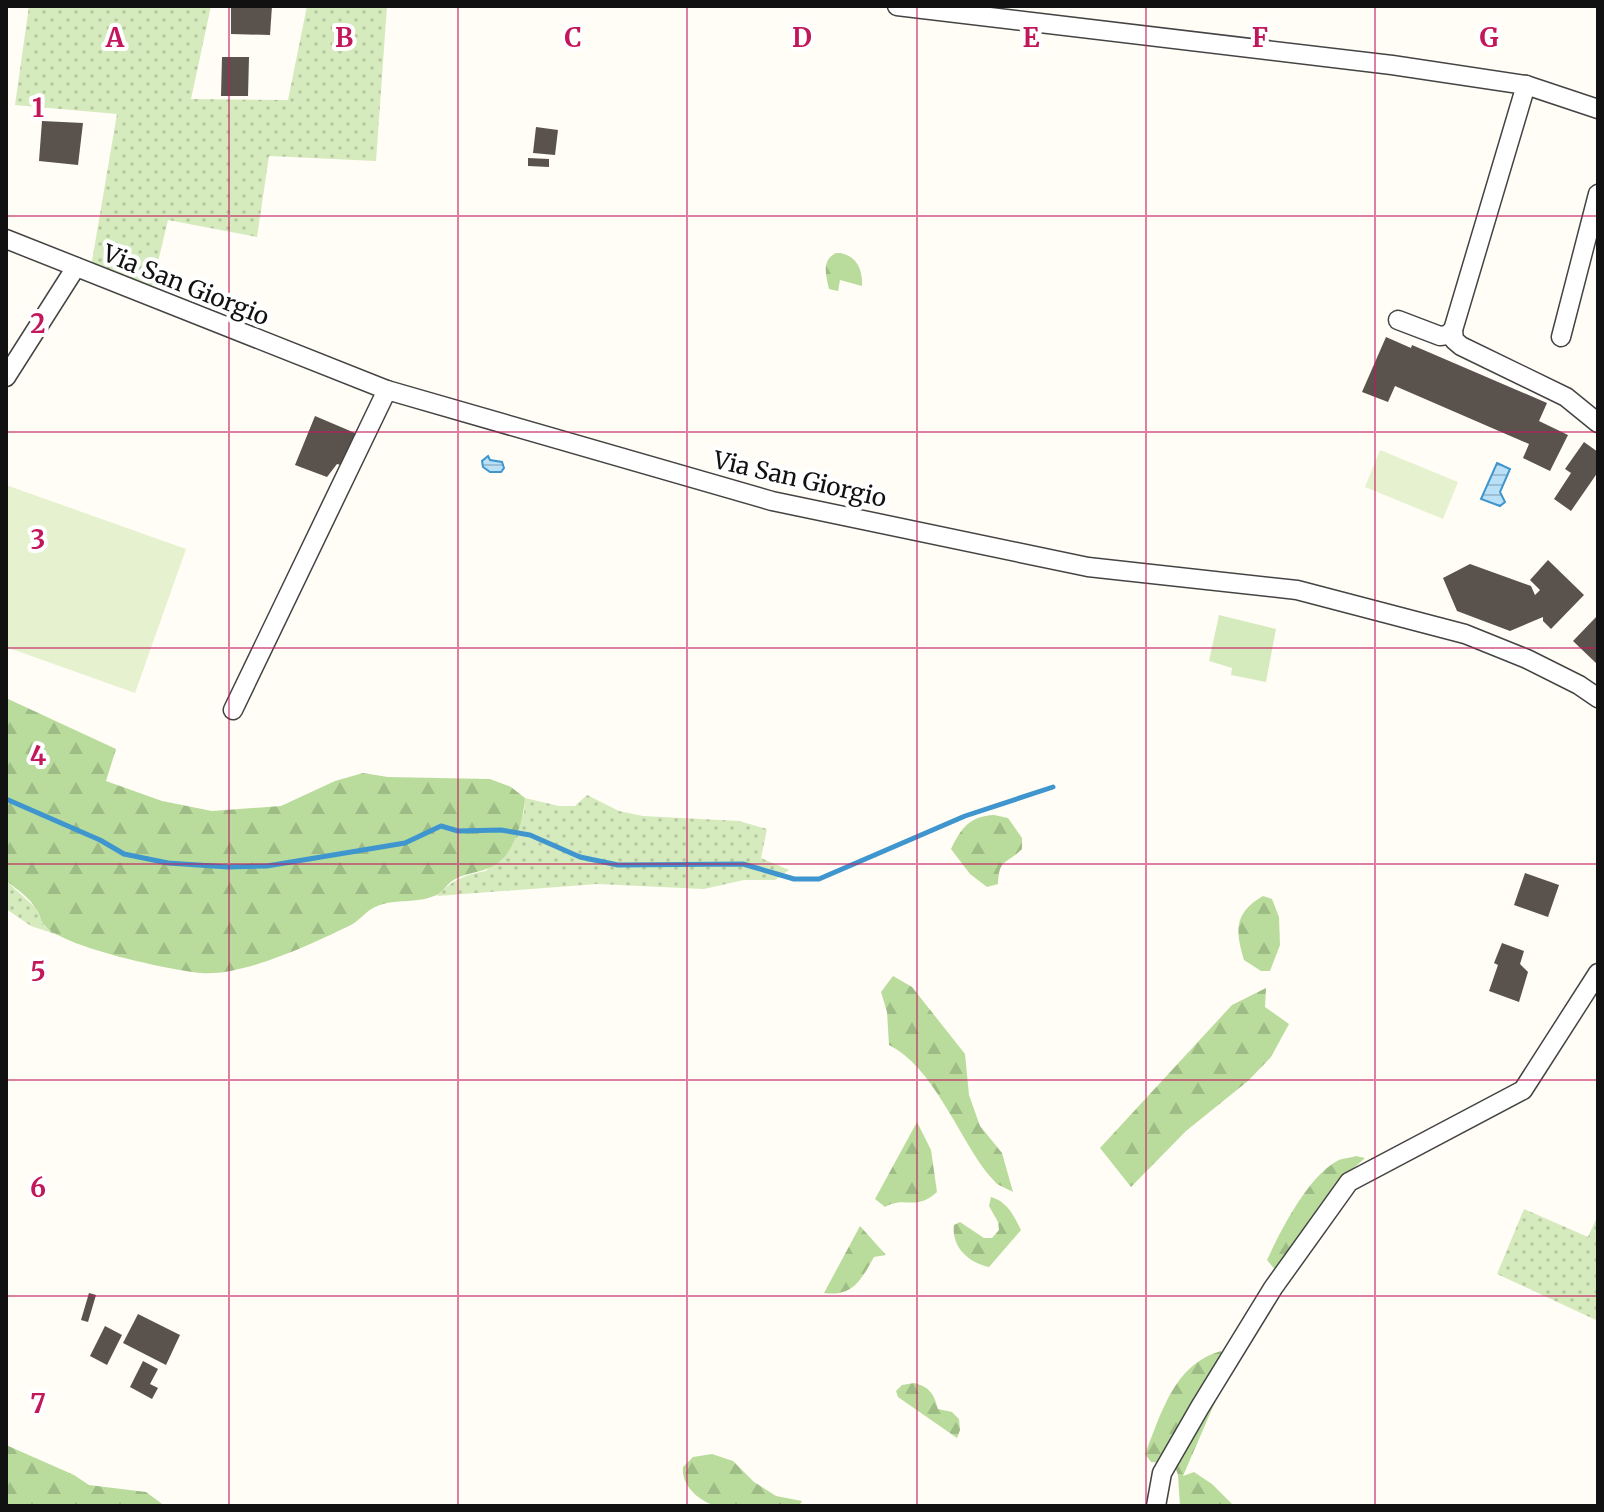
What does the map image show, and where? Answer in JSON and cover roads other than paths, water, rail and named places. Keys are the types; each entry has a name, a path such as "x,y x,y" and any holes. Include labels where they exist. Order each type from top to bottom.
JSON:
{"street":[{"path":"897,6 1392,65 1526,85 1598,109"},
{"path":"1526,85 1453,330 1454,340 1566,397 1598,423"},
{"path":"1561,337 1598,194"},
{"name":"Via San Giorgio","path":"6,239 387,390 772,501 1088,567 1297,590 1465,634 1527,659 1598,698"},
{"path":"6,377 76,267"},
{"path":"1398,320 1440,336 1453,330"},
{"path":"233,710 387,390"},
{"path":"1156,1506 1162,1473 1200,1407 1273,1288 1349,1182 1523,1090 1598,973"}],"water":[{"path":"488,456 490,460 502,462 504,468 501,472 490,472 483,467 482,461"},
{"path":"1497,463 1510,469 1500,492 1505,502 1500,506 1481,499"}],"waterway":[{"path":"6,799 100,840 124,854 168,863 267,866 405,843 441,826 458,831 501,830 530,835 580,857 618,865 743,864 794,879 819,879 965,816 1053,787"}]}
